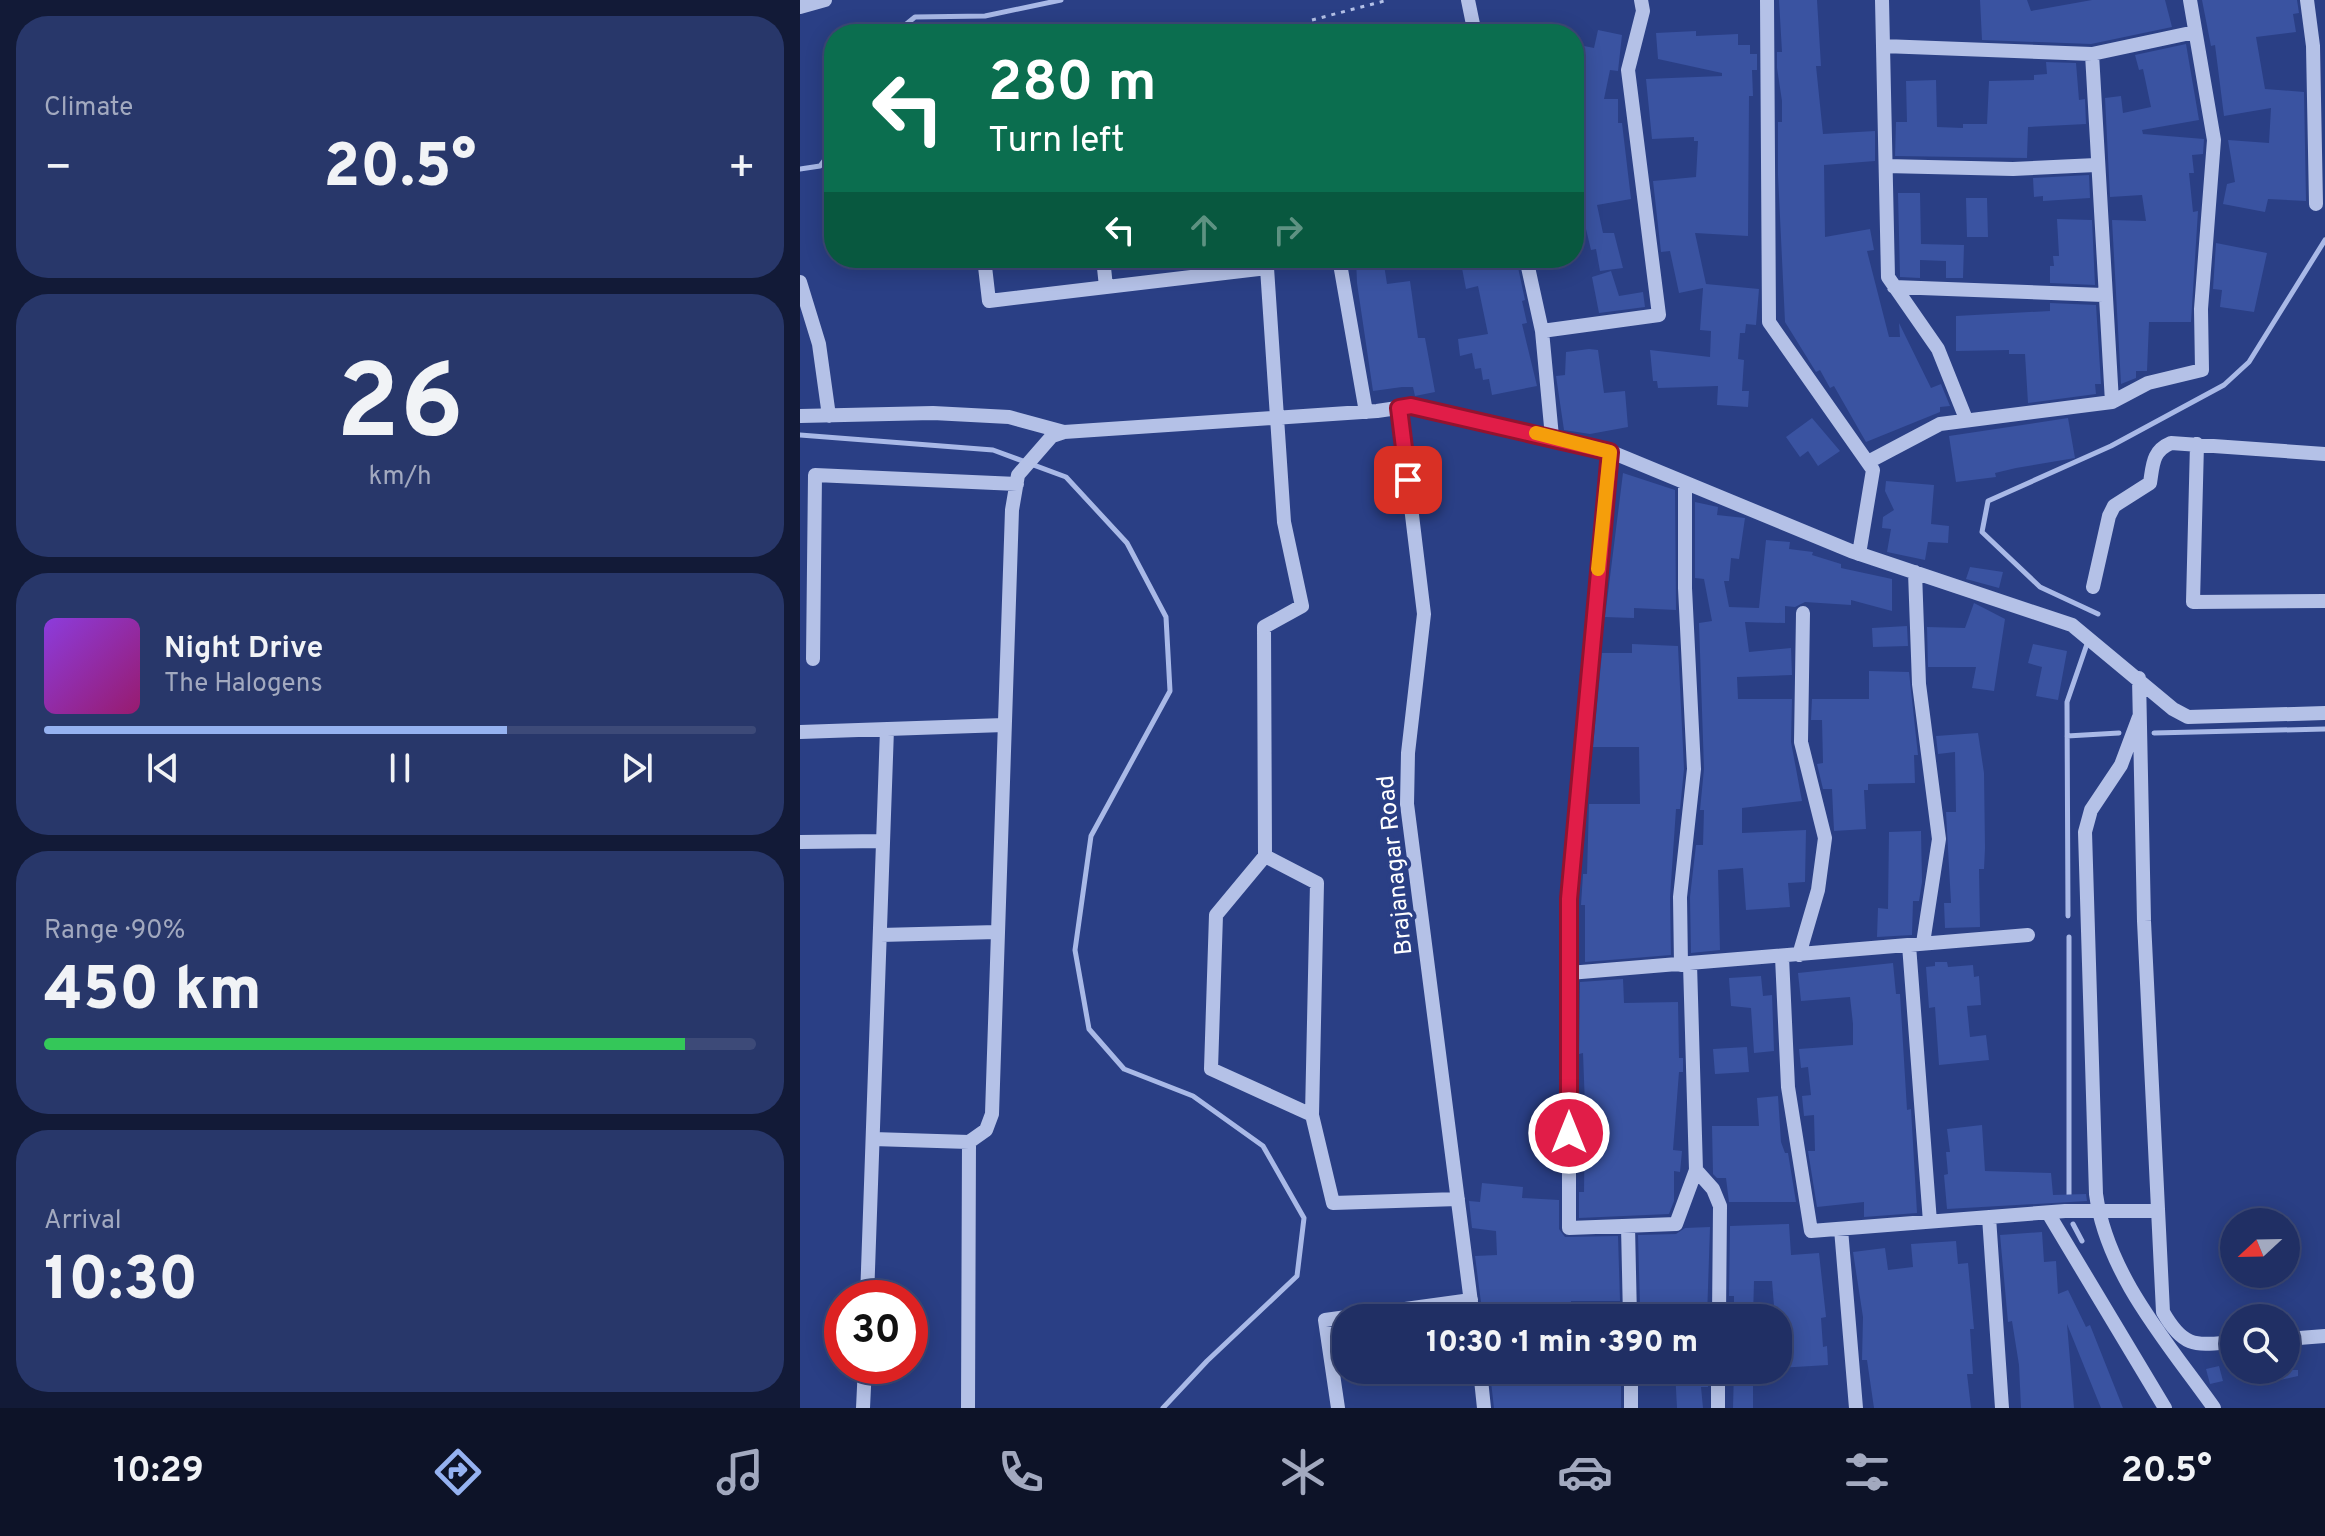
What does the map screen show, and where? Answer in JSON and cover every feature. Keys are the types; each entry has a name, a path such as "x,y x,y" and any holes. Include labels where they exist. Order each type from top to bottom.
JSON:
{"street":[{"path":"800,7 825,0"},
{"path":"1468,0 1473,24"},
{"path":"1542,331 1659,315 1628,70 1643,11 1641,0"},
{"path":"1767,0 1769,322 1873,470 1859,554"},
{"path":"1882,0 1888,277 1938,349 1966,419"},
{"path":"1868,462 1940,424 2112,402 2148,383 2202,370 2201,309 2214,140 2190,0"},
{"path":"2307,0 2313,46 2316,204"},
{"path":"1883,46 2092,54 2195,32"},
{"path":"2092,54 2103,295 2112,402"},
{"path":"1886,166 2013,169 2096,165"},
{"path":"985,268 989,301 1106,287 1211,268"},
{"path":"1104,268 1106,287"},
{"path":"1267,268 1284,522 1302,606 1264,627 1265,856 1216,915 1211,1069 1312,1115"},
{"path":"1341,268 1366,412"},
{"path":"1528,268 1542,331 1552,437"},
{"path":"800,282 819,344 829,416"},
{"path":"1894,287 2103,295"},
{"path":"800,416 933,413 1009,417 1058,434 1276,416 1366,412 1411,406 1610,452 1859,554 2072,625 2173,709 2188,717 2325,713"},
{"name":"Brajanagar Road","path":"1399,408 1424,614 1408,753 1407,804 1471,1304"},
{"path":"873,1139 969,1142 986,1130 992,1114 1012,510 1017,479 1058,434"},
{"path":"2093,587 2109,516 2114,506 2150,483 2156,451 2171,443 2325,454"},
{"path":"2197,444 2193,602 2325,601"},
{"path":"1610,452 1569,899 1569,1228 1676,1224 1696,1170 1680,897 1694,769 1685,588 1685,485"},
{"path":"813,659 815,475 1017,479"},
{"path":"1915,572 1919,684 1939,839 1916,944 1930,1222"},
{"path":"1799,955 1818,890 1825,838 1801,742 1803,613"},
{"path":"2139,678 2163,1312 2181,1339 2197,1345 2220,1343"},
{"path":"2139,717 2121,765 2091,810 2085,832 2098,1211 2104,1231 2139,1302 2214,1408"},
{"path":"800,732 1004,725"},
{"path":"868,1280 887,729"},
{"path":"800,842 883,841"},
{"path":"1265,856 1317,883 1312,1115 1333,1203 1458,1199"},
{"path":"880,935 997,932"},
{"path":"1569,973 2028,935"},
{"path":"1782,957 1788,1087 1811,1231 2048,1213 2158,1211"},
{"path":"968,1408 969,1142"},
{"path":"1696,1170 1713,1189 1720,1206 1719,1304"},
{"path":"2048,1213 2165,1408"},
{"path":"1989,1217 2002,1408"},
{"path":"1628,1226 1630,1304"},
{"path":"1841,1229 1856,1408"},
{"path":"1338,1408 1325,1320 1471,1300"},
{"path":"2300,1338 2325,1336"},
{"path":"863,1408 864,1384"},
{"path":"1481,1384 1484,1408"},
{"path":"1631,1384 1631,1408"},
{"path":"1718,1384 1718,1408"}],"path":[{"path":"1309,24 1315,18 1388,0"}],"building":[{"path":"1779,0 1817,0 1821,66 1816,66 1823,134 1875,131 1875,161 1824,165 1825,237 1870,229 1874,250 1867,251 1889,337 1900,337 1899,323 1931,388 1941,384 1950,406 1940,407 1940,412 1866,442 1834,386 1830,388 1820,370 1816,372 1785,322 1778,175 1778,122 1782,122 1777,68 1777,52 1782,52"},
{"path":"1980,0 2027,0 2031,11 2092,0 2165,0 2172,27 2091,44 1982,40"},
{"path":"2202,0 2297,0 2299,13 2293,14 2296,32 2256,37 2265,89 2304,92 2306,201 2268,199 2265,212 2223,204 2227,184 2235,182 2228,140 2269,143 2271,108 2224,116 2215,45 2211,46"},
{"path":"1598,30 1622,35 1618,71 1610,70 1604,99 1618,99 1618,123 1622,123 1631,199 1597,205 1603,233 1614,233 1623,268 1600,271 1596,249 1591,250 1584,229 1584,46 1594,48"},
{"path":"1696,31 1696,36 1738,34 1738,45 1750,45 1750,54 1757,54 1757,70 1752,70 1753,96 1749,96 1748,236 1695,233 1706,284 1759,289 1756,325 1746,324 1745,333 1740,333 1738,359 1744,360 1742,391 1749,391 1748,407 1717,405 1718,386 1658,388 1657,381 1653,381 1650,350 1710,357 1711,331 1700,330 1703,288 1679,293 1670,251 1661,252 1653,181 1696,177 1698,141 1694,141 1694,137 1652,139 1646,79 1722,76 1722,73 1658,59 1656,33"},
{"path":"2186,44 2199,120 2142,130 2143,134 2204,139 2203,154 2192,155 2194,173 2189,173 2193,212 2198,211 2191,322 2149,322 2147,371 2136,371 2136,378 2121,384 2112,220 2146,221 2142,195 2110,197 2105,98 2121,96 2123,113 2151,107 2143,69 2139,70 2135,55"},
{"path":"2046,62 2076,63 2079,100 2085,99 2086,124 2028,127 2027,158 1895,156 1896,122 1907,122 1906,81 1936,80 1937,127 1963,128 1963,124 1987,124 1989,81 2034,80 2034,75 2047,74"},
{"path":"2089,175 2090,198 2043,201 2043,196 2034,197 2033,178"},
{"path":"1898,193 1920,193 1921,244 1964,245 1963,278 1946,278 1946,261 1920,260 1920,278 1900,277"},
{"path":"1966,198 1987,198 1988,237 1967,237"},
{"path":"2057,219 2092,220 2095,285 2050,283 2053,256 2059,256"},
{"path":"2216,243 2267,253 2254,312 2220,307 2222,290 2213,289"},
{"path":"1356,268 1385,268 1387,284 1410,281 1418,338 1425,338 1435,392 1415,396 1413,387 1373,391"},
{"path":"1462,268 1518,268 1527,323 1522,324 1537,386 1492,395 1489,379 1483,380 1481,368 1475,369 1472,353 1460,356 1458,339 1488,334 1478,286 1466,289"},
{"path":"1611,271 1619,296 1643,292 1645,307 1599,313 1592,277"},
{"path":"2050,303 2096,305 2101,384 2095,384 2096,394 2028,403 2025,354 2009,354 2009,350 1956,351 1956,316 2050,311"},
{"path":"1598,350 1604,393 1625,391 1628,427 1590,434 1564,430 1556,376 1565,375 1566,352"},
{"path":"1812,418 1840,451 1818,466 1808,451 1800,457 1786,437"},
{"path":"2068,418 2075,458 1995,473 1996,477 1956,482 1949,436"},
{"path":"1623,473 1675,490 1676,610 1634,608 1634,618 1605,617"},
{"path":"1886,481 1934,485 1931,524 1949,526 1948,543 1928,542 1925,560 1887,552 1891,529 1882,528 1883,517 1894,510 1885,491"},
{"path":"1695,502 1718,507 1717,515 1745,518 1739,559 1731,558 1729,581 1724,581 1729,607 1759,608 1766,540 1790,542 1789,549 1813,552 1812,555 1841,564 1841,568 1892,579 1892,611 1851,600 1851,605 1805,602 1795,607 1785,606 1785,623 1745,622 1749,652 1791,648 1792,675 1737,677 1738,699 1792,699 1791,742 1802,801 1742,808 1742,833 1806,830 1805,882 1788,883 1790,907 1746,910 1743,868 1718,870 1720,950 1691,953 1690,897 1696,845 1703,845 1704,810 1700,810 1704,769 1699,623 1712,621 1704,579 1695,578"},
{"path":"1970,567 2003,572 1999,588 1966,579"},
{"path":"1974,603 2005,619 1994,691 1972,688 1976,667 1928,667 1927,627 1965,628"},
{"path":"1907,626 1908,646 1873,647 1872,628"},
{"path":"1632,644 1678,646 1684,769 1680,809 1676,809 1670,897 1671,955 1585,962 1585,905 1581,905 1583,874 1587,874 1589,804 1640,804 1639,747 1593,747 1602,653 1632,653"},
{"path":"2033,644 2067,651 2058,700 2036,696 2042,667 2028,663"},
{"path":"1869,671 1909,672 1918,755 1914,755 1915,783 1868,784 1868,790 1864,790 1866,829 1834,831 1832,789 1823,789 1817,764 1823,763 1822,720 1811,720 1812,699 1869,699"},
{"path":"1978,733 1984,773 1985,848 1984,869 1979,869 1980,927 1945,928 1944,903 1951,903 1946,812 1956,812 1955,752 1938,754 1936,736"},
{"path":"1921,831 1922,882 1919,901 1913,901 1912,935 1877,937 1878,908 1888,909 1889,832"},
{"path":"1935,962 1947,962 1948,967 1973,965 1974,977 1979,976 1981,1005 1967,1006 1970,1037 1986,1035 1989,1060 1939,1065 1935,1007 1929,1008 1926,967 1935,966"},
{"path":"1893,963 1896,994 1900,994 1917,1213 1864,1217 1864,1202 1817,1207 1808,1151 1815,1151 1814,1115 1804,1116 1802,1096 1811,1095 1808,1067 1801,1068 1799,1049 1853,1045 1850,997 1801,1001 1798,973"},
{"path":"1761,976 1763,996 1772,995 1774,1051 1754,1053 1751,1008 1731,1006 1729,978"},
{"path":"1623,979 1624,1003 1678,1002 1679,1058 1683,1058 1683,1072 1679,1072 1673,1150 1682,1151 1680,1172 1674,1171 1674,1201 1669,1214 1579,1218 1579,1192 1584,1192 1585,1106 1583,1053 1579,1054 1580,982"},
{"path":"1747,1047 1749,1072 1715,1074 1713,1049"},
{"path":"1778,1096 1781,1142 1785,1153 1788,1153 1796,1202 1729,1202 1726,1178 1717,1178 1713,1174 1712,1126 1759,1126 1757,1098"},
{"path":"1982,1125 1985,1171 2051,1173 2053,1195 2086,1194 2087,1201 1947,1209 1944,1175 1948,1174 1946,1152 1950,1152 1947,1129"},
{"path":"1482,1183 1523,1187 1522,1198 1559,1200 1559,1229 1565,1237 1618,1236 1620,1301 1481,1304 1475,1256 1497,1255 1496,1231 1472,1228 1469,1201 1480,1202"},
{"path":"1789,1224 1791,1255 1819,1253 1826,1317 1821,1318 1823,1347 1827,1346 1828,1365 1792,1367 1792,1304 1774,1304 1772,1281 1754,1281 1753,1304 1734,1304 1734,1296 1729,1296 1730,1226"},
{"path":"1710,1227 1707,1304 1640,1304 1638,1235 1676,1234 1685,1228"},
{"path":"2042,1232 2044,1262 2056,1261 2058,1294 2068,1290 2086,1327 2090,1325 2123,1408 2101,1408 2067,1324 2074,1408 2021,1408 2019,1365 2012,1321 2008,1322 2000,1235"},
{"path":"1956,1241 1958,1264 1968,1263 1974,1329 1970,1329 1973,1374 1967,1374 1971,1408 1874,1408 1867,1360 1862,1360 1863,1317 1853,1252 1885,1248 1888,1270 1913,1267 1911,1244"},
{"path":"2219,1366 2220,1382 2210,1384 2206,1369"},
{"path":"1491,1384 1621,1384 1621,1408 1494,1408"},
{"path":"1676,1384 1708,1384 1708,1387 1701,1387 1703,1408 1677,1408"},
{"path":"1734,1384 1753,1384 1753,1408 1733,1408"}],"waterway":[{"path":"906,24 915,17 985,16 1061,0"},
{"path":"800,169 820,166 824,161"},
{"path":"2098,614 2040,587 1982,532 1988,501 2111,446 2224,385 2249,362 2325,240"},
{"path":"800,435 993,450 1066,477 1127,543 1166,617 1170,691 1091,836 1075,950 1089,1029 1124,1069 1193,1096 1263,1146 1304,1218 1297,1276 1207,1361 1163,1408"},
{"path":"2068,916 2067,702 2087,644"},
{"path":"2154,733 2325,729"},
{"path":"2067,736 2119,733"},
{"path":"2069,937 2069,1198"},
{"path":"2073,1224 2082,1241"}],"slow traffic":[{"path":"1536,433 1610,452 1598,569"}],"route":[{"path":"1408,480 1399,408 1411,406 1610,452 1569,899 1569,1133"}]}
